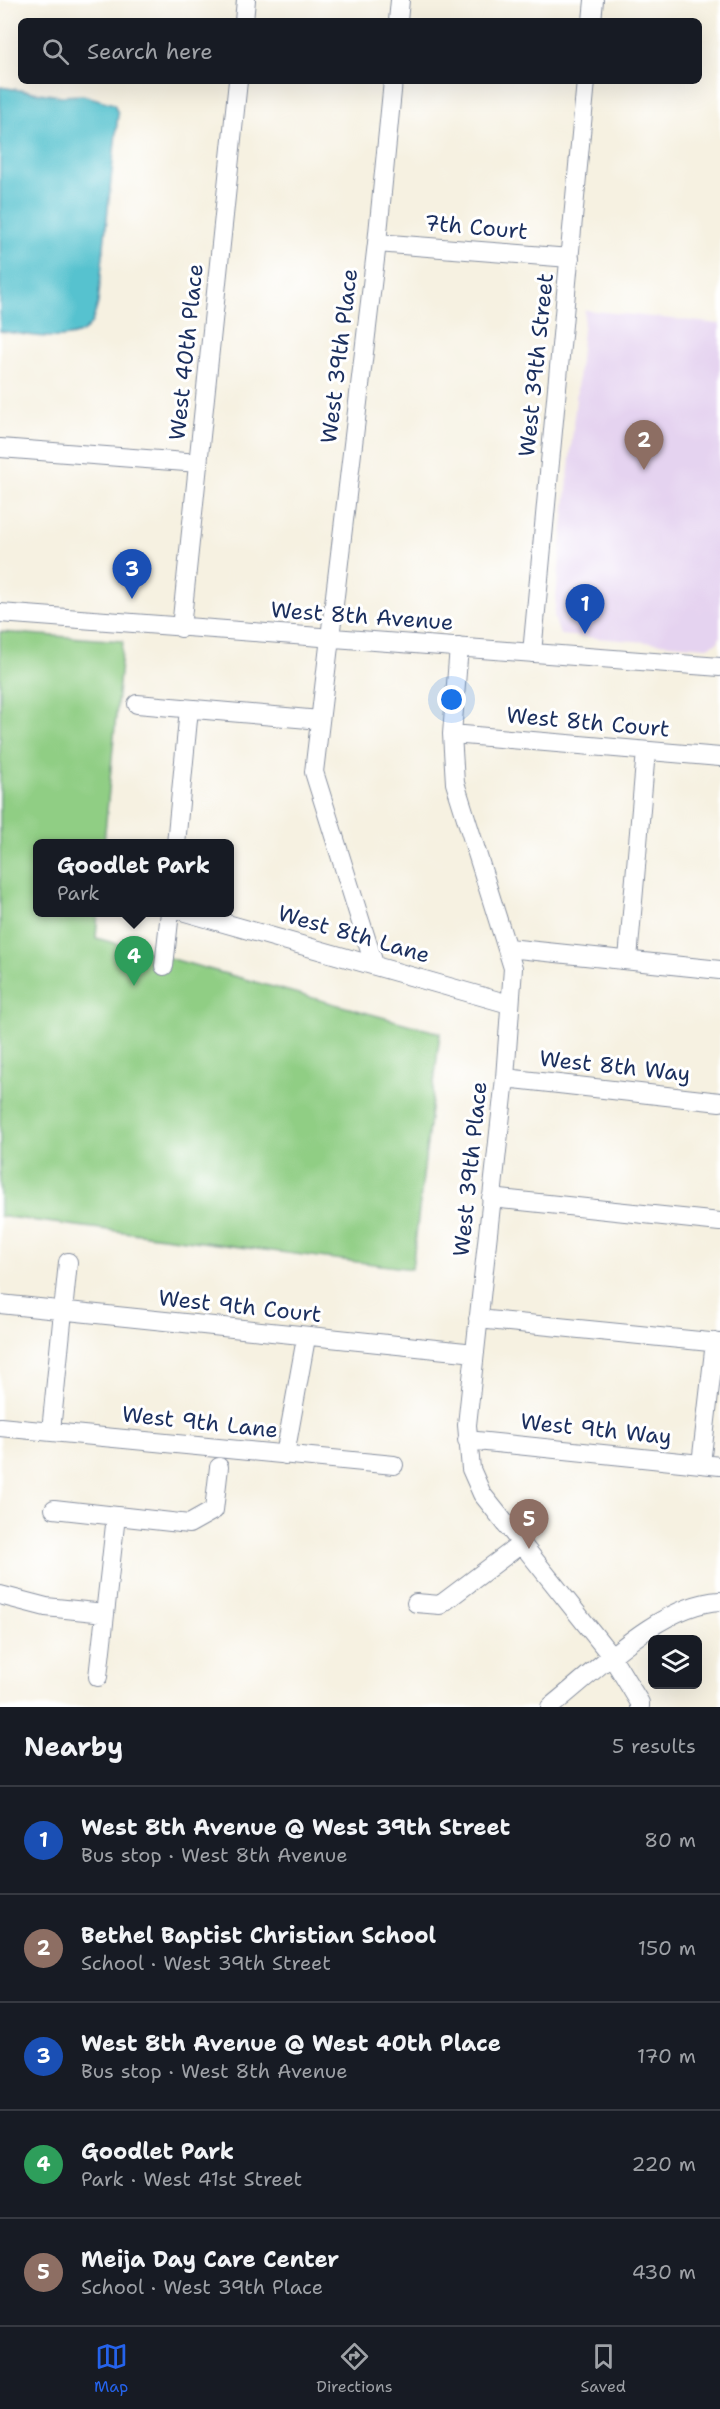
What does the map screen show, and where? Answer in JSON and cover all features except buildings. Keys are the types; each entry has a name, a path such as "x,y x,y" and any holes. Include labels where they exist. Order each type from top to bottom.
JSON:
{"street":[{"path":"244,18 246,0"},
{"path":"398,18 400,0"},
{"path":"592,18 594,0"},
{"name":"West 40th Place","path":"181,628 238,84"},
{"name":"West 39th Place","path":"374,964 314,772 377,243 393,84"},
{"name":"West 39th Street","path":"532,653 586,84"},
{"name":"7th Court","path":"377,243 570,258"},
{"path":"0,448 199,463"},
{"name":"West 8th Avenue","path":"0,613 720,667"},
{"name":"West 39th Place","path":"459,647 452,734 455,783 513,968 505,1078 474,1353 467,1440 471,1468 482,1494 612,1657 640,1703 640,1707"},
{"path":"137,704 320,720"},
{"path":"176,839 189,709"},
{"name":"West 8th Court","path":"452,734 720,757"},
{"path":"628,959 646,751"},
{"path":"164,966 169,917"},
{"name":"West 8th Lane","path":"204,917 510,1004"},
{"path":"508,948 720,970"},
{"name":"West 8th Way","path":"505,1078 720,1102"},
{"path":"491,1198 720,1222"},
{"path":"51,1431 68,1262"},
{"name":"West 9th Court","path":"0,1304 306,1338 474,1353"},
{"path":"478,1319 717,1343 702,1464"},
{"path":"285,1455 306,1338"},
{"name":"West 9th Lane","path":"0,1427 394,1465"},
{"name":"West 9th Way","path":"467,1440 720,1466"},
{"path":"54,1509 189,1524 214,1510 219,1467"},
{"path":"98,1677 116,1516"},
{"path":"416,1603 440,1605 521,1544"},
{"path":"0,1595 46,1607 105,1613"},
{"path":"550,1707 652,1625 704,1602 720,1601"}],"shaded area":[{"path":"585,310 720,324 720,636 718,642 707,647 560,635 554,617"}],"green space":[{"path":"0,632 123,641 104,839 33,839 33,917 98,917 96,938 440,1033 412,1269 0,1216"}],"water":[{"path":"0,87 60,96 83,95 114,104 118,114 98,303 90,325 73,335 48,337 0,331"}],"place":[{"name":"Bethel Baptist Christian School","path":"644,470"},
{"name":"West 8th Avenue @ West 40th Place","path":"132,599"},
{"name":"West 8th Avenue @ West 39th Street","path":"585,634"},
{"name":"Goodlet Park","path":"134,986"},
{"name":"Meija Day Care Center","path":"529,1549"}]}
